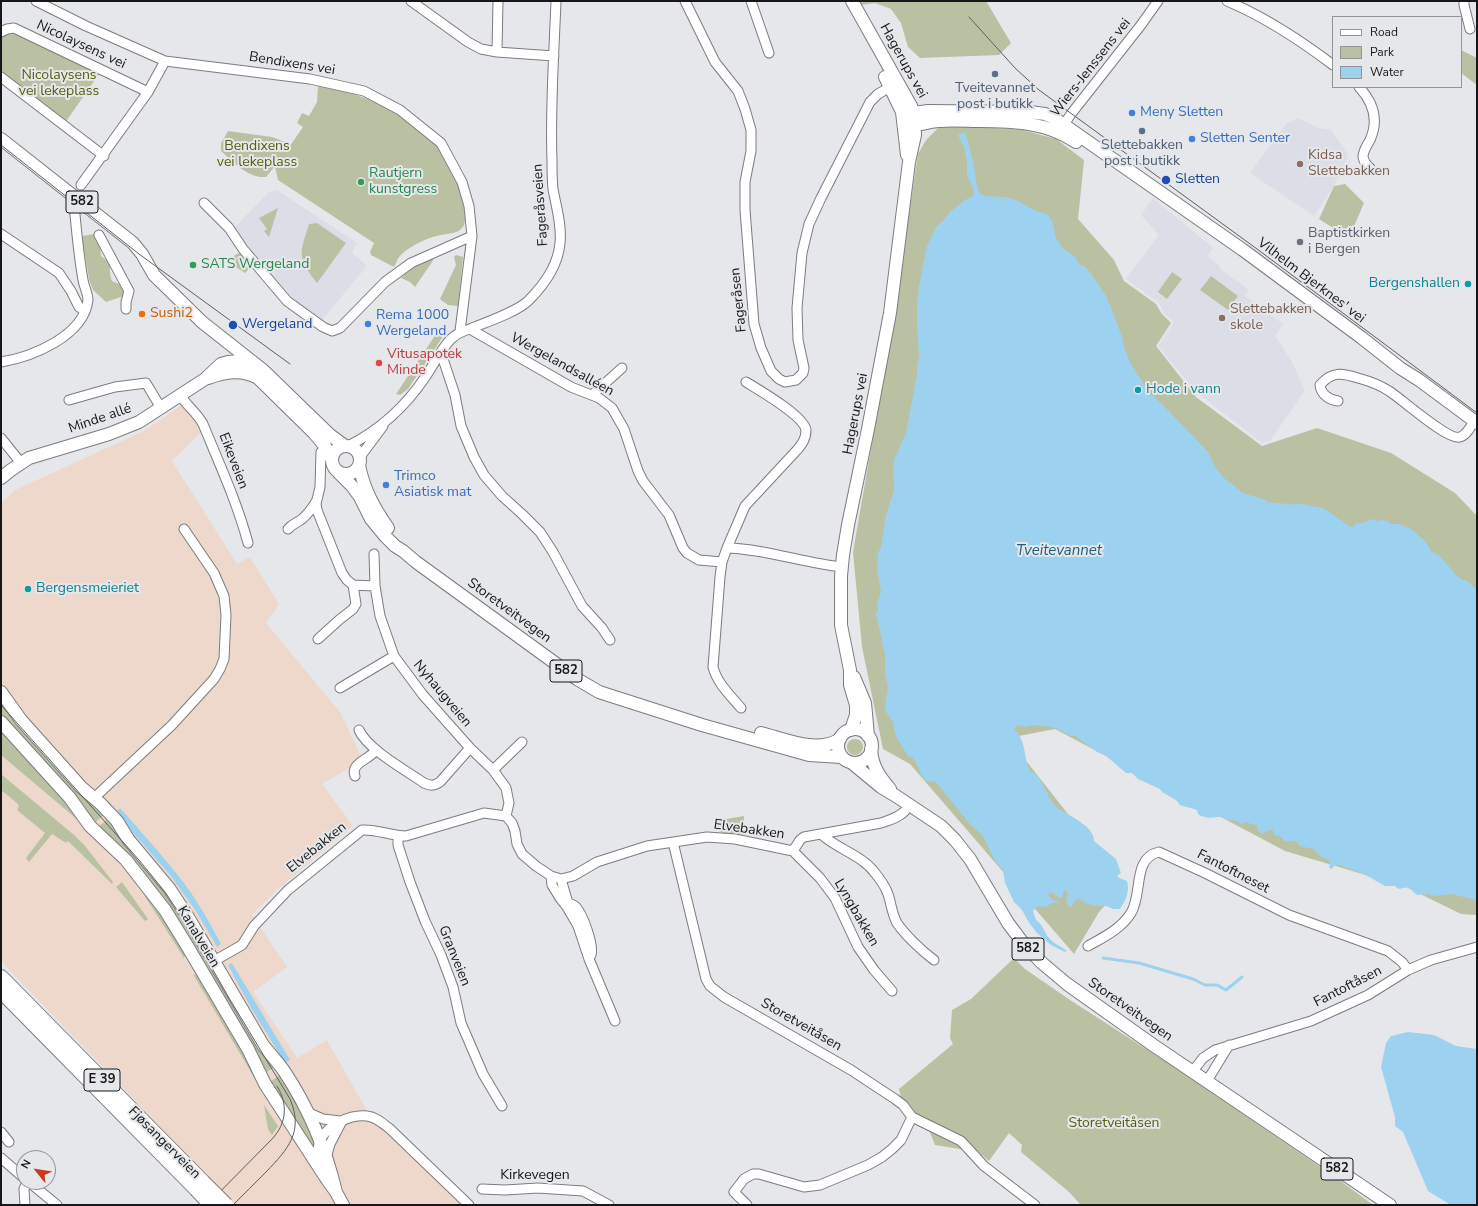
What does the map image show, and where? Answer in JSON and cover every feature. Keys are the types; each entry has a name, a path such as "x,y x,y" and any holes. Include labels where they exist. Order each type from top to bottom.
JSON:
{"highway":[{"name":"Fjøsangerveien","path":"1,977 199,1186 211,1205"},
{"name":"Fjøsangerveien","path":"1,991 199,1186 226,1205"}],"main road":[{"name":"Hagerups vei","path":"845,1 894,85 914,113 916,125 908,162 890,313 848,525 842,567 840,596 841,625 850,670 850,685 856,705 856,715 851,730"},
{"name":"Hagerups vei","path":"852,1 894,85 904,122 908,162"},
{"name":"Vilhelm Bjerknes' vei","path":"914,113 928,111 1030,112 1045,114 1062,128 1126,168 1243,250 1400,368 1419,380 1476,422"},
{"path":"904,122 914,113"},
{"name":"Vilhelm Bjerknes' vei","path":"904,122 916,125 938,121 1007,120 1062,128"},
{"name":"582","path":"1,139 133,243 142,254 154,275 212,331 242,352 264,371 330,435 346,446 357,450 360,461"},
{"name":"Minde allé","path":"1,478 21,463 43,453 118,431 139,422 205,378 222,364 232,361 248,363 264,371"},
{"name":"Minde allé","path":"205,378 231,371 247,373 258,378 314,433 325,446 326,455"},
{"path":"326,455 346,446"},
{"name":"582","path":"326,455 339,473"},
{"path":"339,473 347,475 351,474 357,469 360,461"},
{"name":"Storetveitvegen","path":"360,461 362,481 367,494 378,514 399,542 403,550"},
{"name":"Storetveitvegen","path":"339,473 352,486 360,497 371,519 395,546 403,550 416,562 577,679 598,692 625,702 670,714 702,725 809,755 841,757"},
{"name":"Hagerups vei","path":"850,670 865,703 868,736"},
{"name":"Kanalveien","path":"1,692 21,720 81,787 117,821 128,839 169,888 188,917 263,1045 280,1066 295,1089 320,1142 321,1160"},
{"name":"Storetveitvegen","path":"670,714 706,720 807,745 823,745 834,742 840,738"},
{"name":"Kanalveien","path":"1,722 70,798 90,826 126,860 165,910 248,1049 265,1084 321,1160 343,1205"},
{"path":"851,730 861,731 868,736"},
{"name":"582","path":"840,738 842,734 851,730"},
{"name":"582","path":"868,736 871,749"},
{"path":"840,738 838,748 841,757"},
{"path":"852,763 857,763 867,758 871,749"},
{"name":"Storetveitvegen","path":"871,749 872,760 875,768 883,781 896,796"},
{"name":"582","path":"841,757 852,763"},
{"name":"Storetveitvegen","path":"852,763 881,788 896,796 941,826 955,840 970,859 1008,923 1023,943 1042,963 1067,984 1102,1010 1390,1205"}],"street":[{"name":"Bendixens vei","path":"36,1 86,26 165,61 310,79 364,90 400,110 440,143 462,182 469,206 472,236 460,331"},
{"path":"411,1 468,42 481,49 497,52 554,56"},
{"path":"497,52 498,1"},
{"name":"Fageråsveien","path":"460,331 470,329 518,308 528,302 550,275 556,262 560,242 552,163 551,116 556,1"},
{"name":"Fageråsen","path":"685,1 715,62 738,91 751,130 751,150 745,182 745,210 754,324 761,348 772,371 779,379 785,382 796,380 803,373 804,368 798,340 797,308 802,253 810,224 821,198 870,102 878,94 894,85"},
{"path":"750,1 769,53"},
{"name":"Wiers-Jenssens vei","path":"1062,128 1158,1"},
{"path":"1227,1 1280,29 1312,49 1332,64"},
{"path":"1464,1 1470,29"},
{"name":"Nicolaysens vei","path":"1,32 6,29 14,28 148,92"},
{"path":"81,185 104,156 148,92 165,61"},
{"path":"1,77 104,156"},
{"path":"1360,88 1368,98 1374,112 1375,122 1364,153 1365,163 1370,168"},
{"path":"1,362 30,354 54,343 74,329 85,311 88,300 84,287 73,195"},
{"path":"204,203 229,228 243,249 287,301 323,327 332,331 340,328 385,282 411,263 472,236"},
{"path":"1,234 59,273 71,291 79,307 85,311"},
{"path":"99,235 129,291 126,309"},
{"name":"Wergelandsalléen","path":"470,329 572,387 606,402 612,408 624,429 638,472 643,481 669,515 683,548 687,553 699,560 722,562"},
{"path":"360,461 386,422 417,388 448,342 460,331"},
{"path":"441,353 455,395 461,426 474,457 484,475 498,492 540,532 553,552 582,606 602,628 610,640"},
{"path":"592,395 622,368"},
{"name":"Vilhelm Bjerknes' vei","path":"1338,401 1328,397 1321,390 1320,385 1329,376 1338,374 1366,380 1389,391 1436,426 1453,436 1461,437 1476,422"},
{"path":"740,708 715,675 714,667 722,562 745,506 805,440 805,427 801,420 771,397 746,382"},
{"path":"69,400 115,387 146,383 161,408"},
{"name":"Eikeveien","path":"180,395 184,402 201,419 228,484 243,524 248,543"},
{"path":"346,446 357,441 386,422"},
{"path":"1,438 21,463"},
{"path":"326,455 317,500 317,510 342,573 347,580 353,585 375,586"},
{"path":"288,529 312,508 317,500"},
{"path":"94,798 172,725 214,679 224,659 226,615 224,596 214,573 184,529"},
{"path":"727,548 743,549 842,567"},
{"name":"Nyhaugveien","path":"374,554 375,586 380,616 394,656 423,695 470,748 493,770 506,788 509,803 506,816"},
{"path":"318,638 353,609 356,604 353,585"},
{"name":"Nyhaugveien","path":"340,688 394,656"},
{"name":"Nyhaugveien","path":"359,730 366,741 376,750 424,783 433,786 440,782 470,748"},
{"path":"493,770 522,742"},
{"path":"355,776 355,767 376,750"},
{"name":"Elvebakken","path":"561,879 573,876 597,862 647,846 707,837 735,839 793,851 800,840 804,837 892,820 900,816 905,811"},
{"name":"Elvebakken","path":"214,961 242,945 254,926 288,890 362,830 370,829 398,836 406,836 484,813 506,816"},
{"path":"506,816 512,823 517,844 522,854 551,876 561,879 566,903"},
{"path":"821,834 841,849 866,862 882,882 897,923 906,934 934,960"},
{"name":"Granveien","path":"398,836 398,845 410,882 425,921 454,987 461,1023 483,1074 502,1106"},
{"name":"Storetveitåsen","path":"672,842 706,979 710,986 724,998 851,1070 895,1098 903,1105 912,1117 961,1141 984,1166 1035,1205"},
{"name":"Lyngbakken","path":"793,851 820,878 835,898 858,947 874,970 892,991"},
{"name":"Fantoftneset","path":"1088,946 1114,931 1128,917 1134,909 1138,898 1139,874 1142,867 1151,855 1159,852 1206,873 1288,915 1388,951 1402,962 1408,970"},
{"path":"551,876 552,885 566,903 578,926 589,959 615,1021"},
{"name":"Fantoftåsen","path":"1193,1071 1203,1058 1215,1050 1311,1021 1368,995 1408,970 1432,960 1477,947"},
{"path":"1207,1081 1229,1045"},
{"path":"306,1112 328,1120 342,1122"},
{"path":"320,1142 329,1128 349,1118 367,1116 381,1122 469,1205"},
{"path":"747,1205 734,1192 748,1176 759,1174 804,1187 820,1185 868,1165 892,1150 901,1140 912,1117"},
{"path":"321,1160 342,1122"},
{"path":"1,1132 9,1142"},
{"path":"1,1158 16,1171"},
{"name":"Kirkevegen","path":"482,1189 505,1190 538,1188 583,1190 609,1205"},
{"path":"25,1205 24,1195 26,1190"},
{"path":"38,1190 57,1205"}],"shaded area":[{"name":"Kidsa Slettebakken","path":"1298,118 1318,128 1331,130 1348,155 1334,186 1314,216 1250,173 1286,124"},
{"path":"277,190 357,243 352,253 367,266 321,321 296,305 233,229 269,192"},
{"name":"Slettebakken skole","path":"1153,198 1213,248 1207,256 1220,266 1219,268 1249,290 1245,296 1283,324 1275,336 1291,360 1305,390 1270,441 1262,443 1196,392 1158,346 1174,322 1164,313 1159,303 1126,279 1159,235 1141,215"},
{"path":"185,403 205,428 172,461 237,564 250,557 279,604 266,623 340,712 363,760 322,784 353,826 276,891 252,915 287,967 253,992 297,1058 327,1040 370,1116 462,1205 235,1205 1,961 1,503 15,490 144,431"}],"green space":[{"path":"860,1 986,1 1011,43 999,55 920,58 908,47 901,23 891,9 875,3 862,5"},
{"name":"Nicolaysens vei lekeplass","path":"11,32 99,74 65,123 1,72 1,37"},
{"path":"1462,50 1477,58 1477,85 1462,74"},
{"name":"Bendixens vei lekeplass","path":"318,86 351,93 378,104 394,112 424,133 447,160 455,175 461,192 465,218 464,225 459,231 433,237 417,244 400,256 394,267 371,255 370,252 374,243 278,180 275,166 266,177 259,177 236,165 221,151 221,143 228,131 272,137 290,144 287,150 303,127 297,123 302,113 309,116 317,102"},
{"name":"Tveitevannet","path":"969,126 1023,130 1056,139 1084,160 1078,219 1114,260 1124,281 1156,304 1162,314 1171,323 1156,346 1196,397 1262,446 1317,428 1391,453 1455,493 1477,516 1477,915 1461,914 1406,887 1285,851 1055,729 1008,738 1124,885 1099,912 1074,954 910,764 883,749 862,647 853,552 890,340 918,154 926,140 938,128"},
{"path":"1345,184 1364,203 1349,238 1319,219 1334,186"},
{"path":"278,208 269,237 264,231 267,229 259,218"},
{"path":"317,223 346,243 317,283 306,267 303,260 302,249 309,224"},
{"path":"94,234 100,239 101,256 108,262 112,281 126,289 124,296 106,302 93,290 89,279 82,236"},
{"path":"239,253 242,254 252,266 245,273 230,263 235,255"},
{"path":"456,255 463,257 458,306 448,305 440,299 456,265 454,257"},
{"path":"434,259 415,287 410,282 401,278 416,266"},
{"path":"1172,272 1182,279 1167,299 1158,292"},
{"path":"1211,276 1238,296 1228,310 1200,290"},
{"path":"438,331 442,335 442,338 408,389 400,395 396,394"},
{"path":"1,696 106,813 92,825 1,718"},
{"path":"1,725 64,795 85,826 1,755"},
{"path":"852,739 858,739 863,744 861,753 858,755 852,755 847,750 847,744"},
{"path":"1,774 74,835 85,846 113,882 112,884 68,841 66,843 52,834 29,862 26,858 45,833 17,810 19,806 17,803 1,790"},
{"path":"744,816 743,837 722,833 714,821"},
{"path":"110,817 160,881 277,1066 263,1074 180,928 96,829"},
{"path":"103,845 149,892 186,953 184,958 141,890 123,866"},
{"path":"122,882 148,919 145,921 116,887"},
{"name":"Storetveitåsen","path":"1014,958 1025,969 1070,1000 1171,1065 1338,1179 1373,1205 1081,1205 1069,1192 1021,1152 1022,1145 1009,1133 989,1161 968,1143 966,1150 935,1145 929,1130 902,1102 899,1089 953,1044 950,1038 952,1010 971,999"},
{"path":"193,974 199,976 230,1025 261,1089"},
{"path":"279,1076 283,1083 287,1081 317,1140 314,1153 272,1090 275,1088 271,1081"},
{"path":"264,1105 278,1126 272,1135 268,1129"}],"water":[{"name":"Tveitevannet","path":"965,132 973,161 977,187 980,193 985,196 1004,197 1016,200 1036,211 1047,214 1053,223 1056,239 1063,248 1075,257 1080,265 1084,266 1090,272 1108,299 1107,301 1111,306 1130,363 1144,384 1146,390 1162,404 1208,452 1215,467 1225,479 1240,490 1240,492 1266,500 1267,502 1293,505 1295,503 1323,508 1351,527 1355,524 1375,519 1378,522 1380,520 1388,521 1391,524 1399,524 1411,529 1425,541 1432,552 1439,555 1457,576 1462,580 1466,580 1477,590 1477,900 1451,894 1432,896 1429,894 1417,895 1408,887 1399,889 1395,886 1385,886 1364,874 1339,865 1334,866 1332,869 1329,868 1330,861 1322,857 1313,849 1300,846 1296,842 1285,841 1280,836 1274,835 1273,830 1263,834 1258,831 1257,826 1246,822 1241,824 1237,821 1225,819 1222,816 1213,818 1200,816 1197,810 1180,805 1176,800 1162,792 1160,789 1138,779 1132,773 1126,773 1105,755 1097,752 1075,736 1071,736 1056,728 1046,726 1031,725 1026,727 1018,725 1014,729 1023,744 1030,771 1039,778 1055,805 1086,827 1093,836 1094,841 1116,859 1121,873 1117,876 1127,881 1128,885 1127,895 1120,909 1088,904 1078,899 1075,900 1072,906 1069,907 1066,899 1068,894 1065,890 1063,891 1063,896 1060,898 1051,892 1049,893 1048,895 1053,901 1059,903 1052,903 1046,907 1038,906 1033,911 1036,920 1041,924 1049,938 1067,951 1065,952 1051,945 1036,932 1022,910 1014,902 1005,883 1003,870 995,861 983,836 968,822 936,782 926,781 912,757 908,756 898,740 893,722 886,712 885,706 888,688 885,672 885,654 876,614 878,610 877,604 881,592 877,568 878,553 881,547 886,515 894,491 894,460 906,433 917,374 919,357 917,305 919,286 927,246 936,227 950,212 965,200 974,196 973,188 967,175 967,161 964,147 958,135"},
{"path":"120,808 161,854 189,890 221,944 217,947 196,911 170,875 115,812"},
{"path":"232,963 290,1060 285,1063 251,1008 228,965"},
{"path":"1408,1032 1434,1035 1456,1046 1477,1049 1477,1205 1451,1205 1428,1191 1403,1132 1395,1126 1395,1117 1381,1067 1386,1043 1391,1036"}],"waterway":[{"path":"1103,958 1139,963 1193,979 1205,985 1217,985 1226,990 1242,977"}],"tram line":[{"path":"969,17 1015,68 1039,90 1257,249 1477,413"},
{"path":"1,145 139,254 290,364"},
{"path":"1,705 139,860 165,892 189,928 290,1099 294,1111 295,1121 292,1139 274,1164 233,1205"},
{"path":"207,1205 277,1133 281,1126 284,1113 283,1100 277,1086"}],"place":[{"name":"Tveitevannet post i butikk","path":"995,74"},
{"name":"Meny Sletten","path":"1132,113"},
{"name":"Slettebakken post i butikk","path":"1142,131"},
{"name":"Sletten Senter","path":"1192,139"},
{"name":"Kidsa Slettebakken","path":"1300,164"},
{"name":"Sletten","path":"1166,180"},
{"name":"Rautjern kunstgress","path":"361,182"},
{"name":"Baptistkirken i Bergen","path":"1300,242"},
{"name":"SATS Wergeland","path":"193,265"},
{"name":"Bergenshallen","path":"1468,284"},
{"name":"Sushi2","path":"142,314"},
{"name":"Slettebakken skole","path":"1222,318"},
{"name":"Rema 1000 Wergeland","path":"368,324"},
{"name":"Wergeland","path":"233,325"},
{"name":"Vitusapotek Minde","path":"379,363"},
{"name":"Hode i vann","path":"1138,390"},
{"name":"Trimco Asiatisk mat","path":"386,485"},
{"name":"Bergensmeieriet","path":"28,589"}]}
